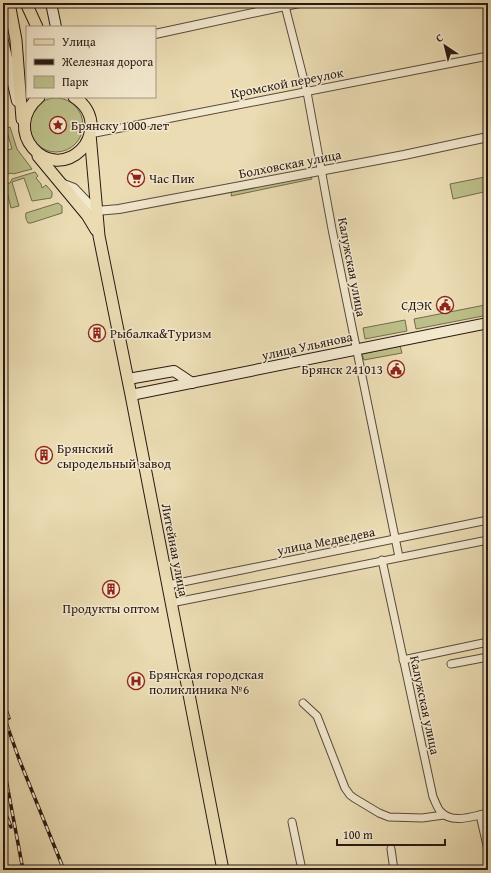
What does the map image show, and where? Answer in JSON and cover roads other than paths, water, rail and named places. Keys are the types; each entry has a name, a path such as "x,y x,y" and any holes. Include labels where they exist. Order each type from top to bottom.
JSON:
{"main road":[{"path":"9,3 16,40 23,126"},
{"path":"26,3 37,26"},
{"path":"51,3 56,26"},
{"path":"3,41 23,126"},
{"path":"23,126 27,109 38,98"},
{"name":"Литейная улица","path":"82,100 90,120 98,236 128,379 223,870"},
{"name":"Литейная улица","path":"23,126 23,132 28,144 87,215 98,236"},
{"path":"36,153 50,159 65,159 78,152 83,147 90,134"},
{"name":"улица Ульянова","path":"131,395 488,323"},
{"path":"128,379 174,371 192,383"}],"street":[{"path":"156,34 299,3"},
{"name":"Калужская улица","path":"285,6 307,92 356,349 370,412 398,557"},
{"name":"Кромской переулок","path":"90,134 488,56"},
{"name":"Болховская улица","path":"96,211 119,209 488,137"},
{"path":"60,182 74,188 96,211"},
{"name":"улица Медведева","path":"168,585 488,520"},
{"path":"172,603 488,540"},
{"name":"Калужская улица","path":"382,560 432,797 439,810 444,815"},
{"path":"404,660 488,642"},
{"path":"451,664 488,657"},
{"path":"303,703 317,716 345,788 350,795 379,813 389,817 422,818 444,815 461,819 488,813"},
{"path":"480,815 488,850"},
{"path":"292,822 302,870"},
{"path":"390,849 394,870"}],"railway":[{"path":"3,702 9,718"},
{"path":"3,714 19,759 64,870"},
{"path":"3,763 23,870"},
{"path":"3,808 11,827"}],"place":[{"name":"Брянску 1000 лет","path":"58,125"},
{"name":"Час Пик","path":"136,178"},
{"name":"СДЭК","path":"445,305"},
{"name":"Рыбалка&Туризм","path":"97,333"},
{"name":"Брянск 241013","path":"396,369"},
{"name":"Брянский сыродельный завод","path":"44,455"},
{"name":"Продукты оптом","path":"111,589"},
{"name":"Брянская городская поликлиника №6","path":"136,681"}]}
